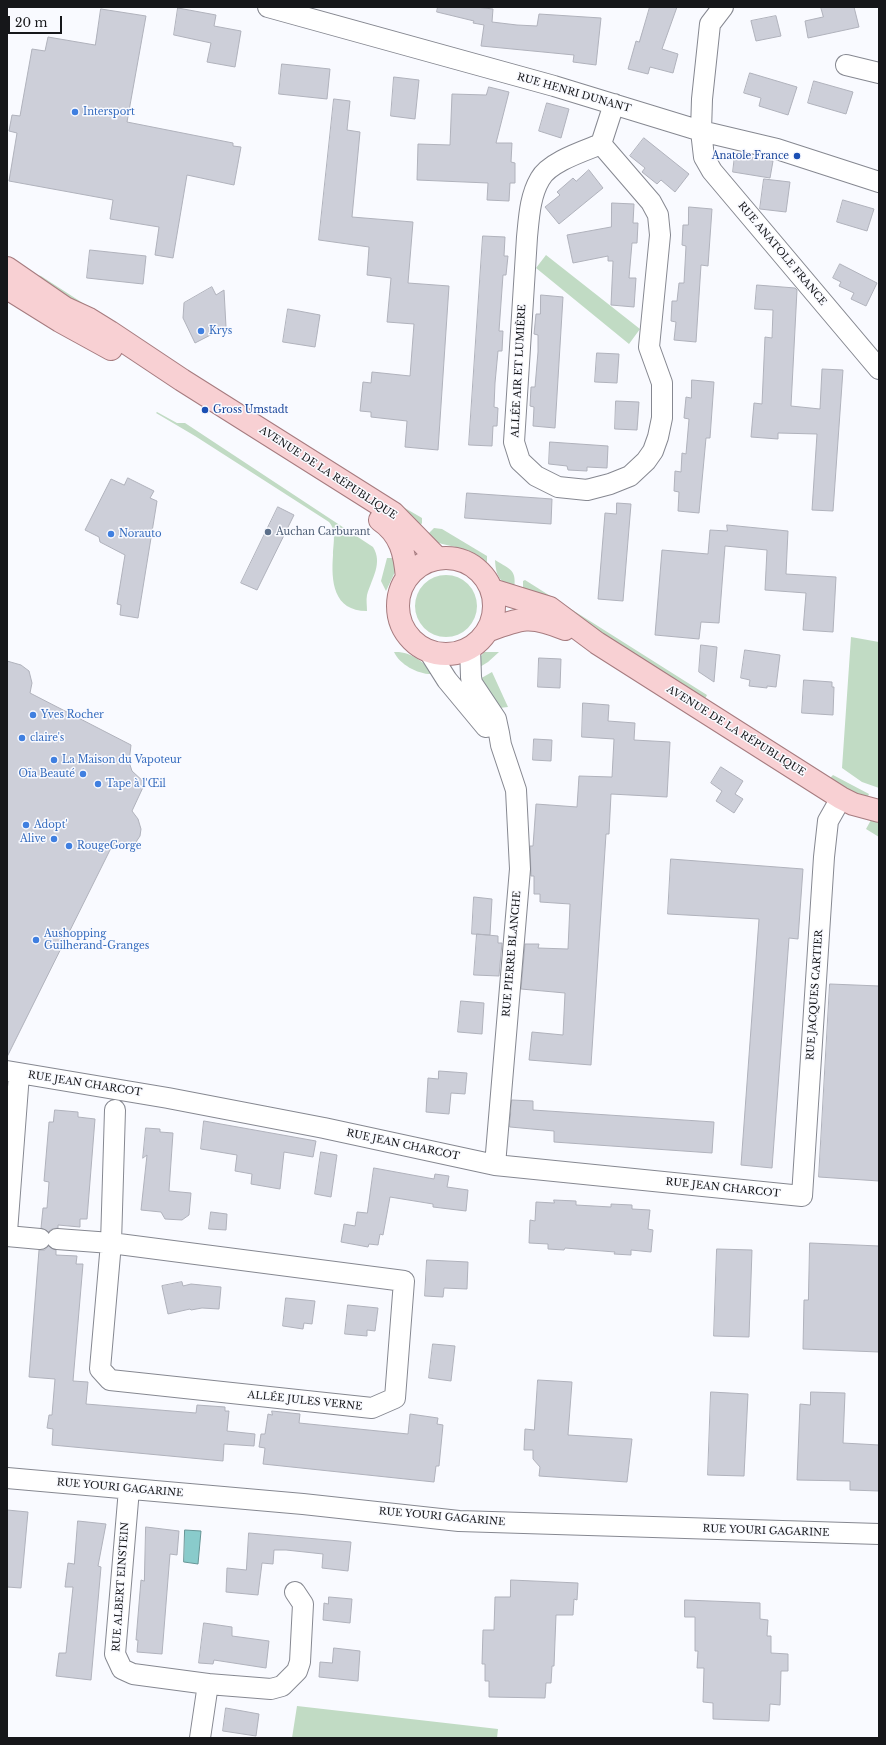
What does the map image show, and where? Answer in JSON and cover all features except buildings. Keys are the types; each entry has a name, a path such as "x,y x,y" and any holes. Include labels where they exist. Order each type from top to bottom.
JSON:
{"main road":[{"name":"AVENUE DE LA RÉPUBLIQUE","path":"7,268 65,308 89,319 110,332 182,380 393,513 438,559"},
{"name":"AVENUE DE LA RÉPUBLIQUE","path":"7,288 60,321 105,345 385,523 395,533 403,548 406,559 407,578"},
{"path":"438,559 457,559 475,567 488,582 492,590 494,611 487,631 482,638 470,648 449,654 428,650 413,640 403,628 398,613 399,598 402,587 407,578 426,562 438,559"},
{"name":"AVENUE DE LA RÉPUBLIQUE","path":"492,590 550,608 597,643 841,798 854,804 879,811"},
{"name":"AVENUE DE LA RÉPUBLIQUE","path":"487,631 518,620 534,618 546,621 597,643"}],"street":[{"name":"RUE HENRI DUNANT","path":"268,7 309,12 614,104 701,132 777,149 879,182"},
{"name":"RUE ANATOLE FRANCE","path":"723,7 710,24 702,99 701,132 704,157 712,171 879,369"},
{"path":"846,65 879,73"},
{"path":"601,144 614,104"},
{"name":"ALLÉE AIR ET LUMIÈRE","path":"601,144 651,202 658,215 660,235 649,347 662,382 662,418 653,451 630,476 610,484 587,490 576,490 558,487 536,476 520,461 516,453 514,442 521,320 531,206 534,191 540,178 548,169 601,144"},
{"name":"RUE PIERRE BLANCHE","path":"470,648 472,683 496,719 500,745 516,790 520,869 495,1165"},
{"name":"RUE PIERRE BLANCHE","path":"428,650 447,680 478,715 500,745"},
{"name":"RUE JACQUES CARTIER","path":"802,1196 827,828 832,811 841,798"},
{"path":"7,1232 13,1072"},
{"name":"RUE JEAN CHARCOT","path":"13,1072 176,1099 324,1128 495,1165 802,1196"},
{"name":"ALLÉE JULES VERNE","path":"7,1236 110,1243 404,1281 395,1398 372,1408 110,1380 100,1369 110,1243 116,1110"},
{"name":"RUE YOURI GAGARINE","path":"7,1478 303,1504 459,1521 879,1534"},
{"name":"RUE ALBERT EINSTEIN","path":"129,1489 115,1654 117,1662 122,1669 133,1674 208,1684 271,1689 282,1686 290,1679 300,1662 303,1604 295,1592"},
{"path":"200,1738 208,1684"}],"green space":[{"path":"546,255 640,329 629,344 536,268"},
{"path":"37,275 41,276 112,322 110,326"},
{"path":"157,412 177,423 185,423 373,547 376,553 377,565 367,595 367,611 356,610 347,606 336,593 332,565 334,533 329,522 195,436 156,413"},
{"path":"398,504 422,518 422,523 417,531"},
{"path":"434,528 442,529 487,556 487,564 473,553 433,541 425,537"},
{"path":"387,558 397,558 395,572 386,591 381,581"},
{"path":"495,560 509,568 514,574 514,591 505,584 498,575"},
{"path":"440,575 452,575 468,584 475,594 477,606 475,618 468,628 452,637 440,637 429,632 420,623 415,612 415,600 420,589 429,580"},
{"path":"525,580 707,695 705,699 558,606 523,593 523,581"},
{"path":"851,637 879,642 879,788 862,782 842,768"},
{"path":"394,652 411,655 426,665 433,674 422,673 410,668 397,657"},
{"path":"484,652 499,652 488,662 475,670 478,660"},
{"path":"492,672 508,707 499,708 478,680"},
{"path":"833,775 869,794 867,798 852,792 830,778"},
{"path":"871,820 879,823 879,837 866,829"},
{"path":"297,1706 498,1729 497,1738 292,1738"}],"water":[{"path":"185,1530 201,1531 198,1564 184,1562"}],"place":[{"name":"Intersport","path":"75,112"},
{"name":"Anatole France","path":"797,156"},
{"name":"Krys","path":"201,331"},
{"name":"Gross Umstadt","path":"205,410"},
{"name":"Auchan Carburant","path":"268,532"},
{"name":"Norauto","path":"111,534"},
{"name":"Yves Rocher","path":"33,715"},
{"name":"claire's","path":"22,738"},
{"name":"La Maison du Vapoteur","path":"54,760"},
{"name":"Oïa Beauté","path":"83,774"},
{"name":"Tape à l'Œil","path":"98,784"},
{"name":"Adopt'","path":"26,825"},
{"name":"Alive","path":"54,839"},
{"name":"RougeGorge","path":"69,846"},
{"name":"Aushopping Guilherand-Granges","path":"36,940"}]}
